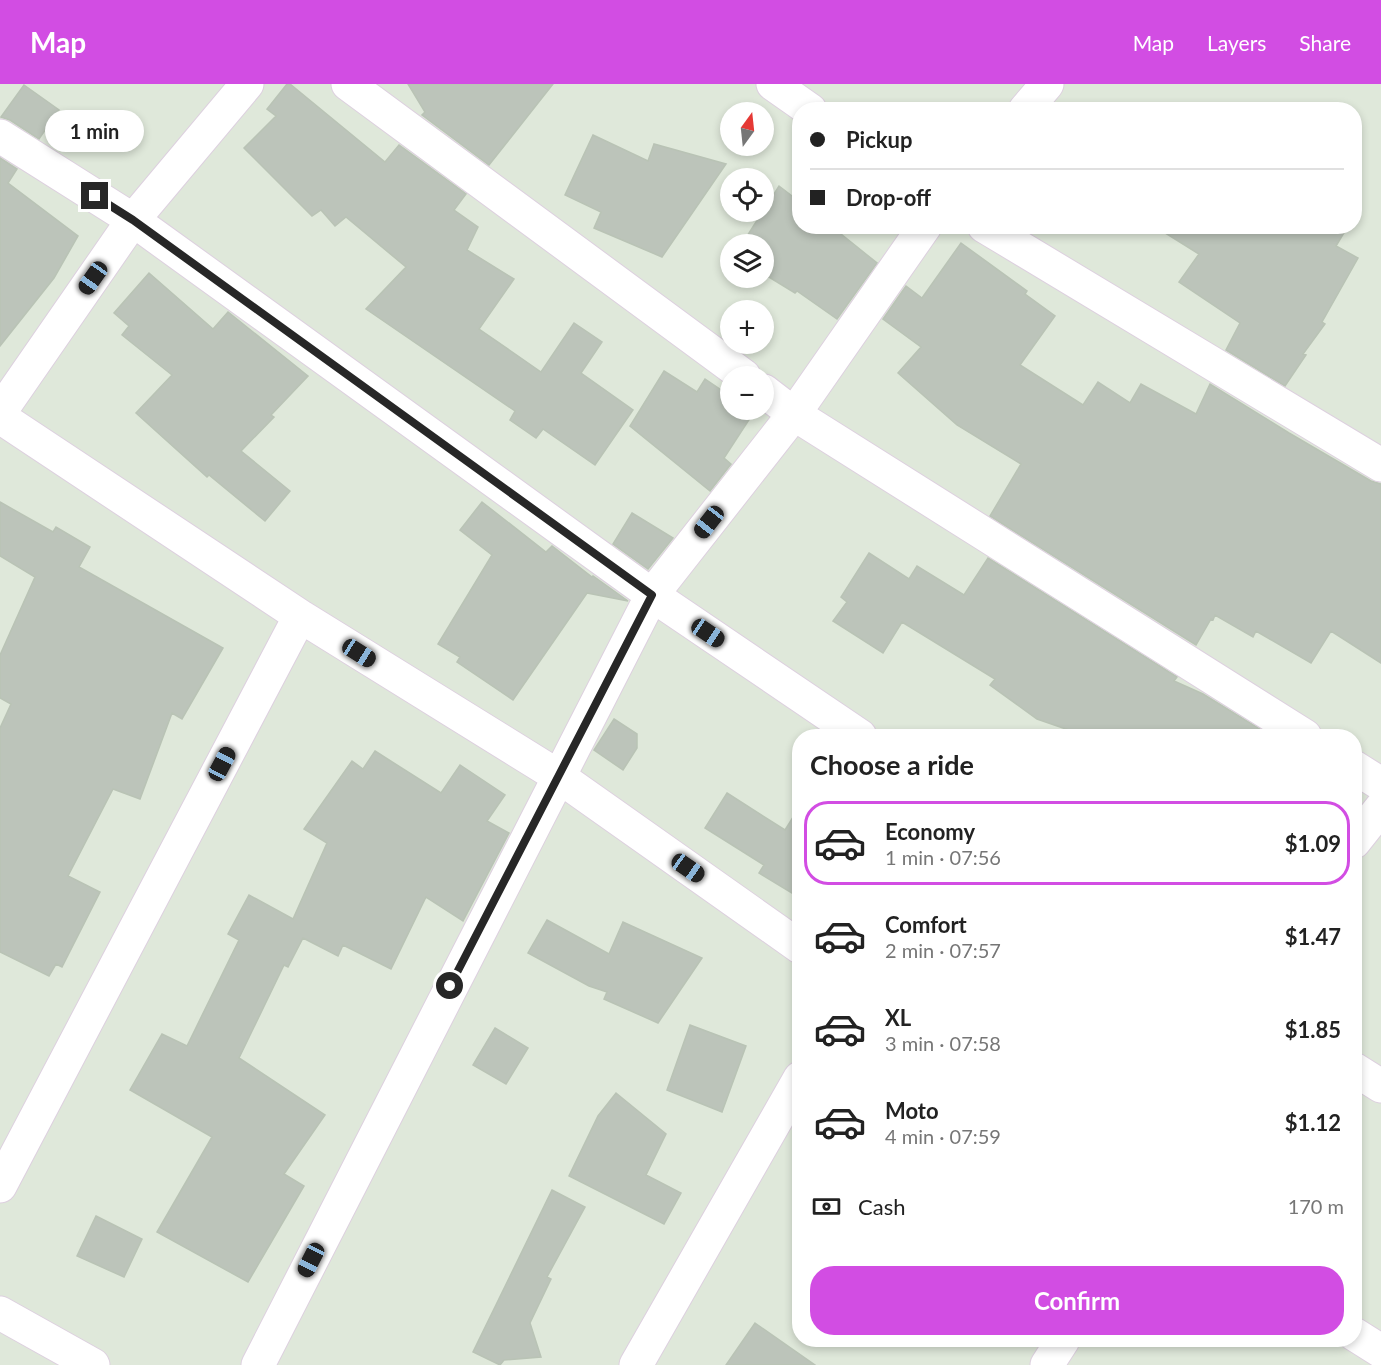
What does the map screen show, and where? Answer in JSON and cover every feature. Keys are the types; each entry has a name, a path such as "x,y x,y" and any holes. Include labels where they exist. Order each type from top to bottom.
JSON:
{"street":[{"path":"0,412 133,220 247,84"},
{"path":"348,84 730,366"},
{"path":"773,84 799,102"},
{"path":"1032,102 1047,84"},
{"path":"0,136 133,220 652,595 850,729"},
{"path":"258,1365 652,595 794,414 919,234"},
{"path":"997,234 1381,465"},
{"path":"774,399 794,414 1294,729"},
{"path":"0,417 300,616 558,776 792,941"},
{"path":"0,1186 300,616"},
{"path":"1362,772 1381,784"},
{"path":"1362,832 1381,808"},
{"path":"1362,1074 1381,1086"},
{"path":"636,1365 792,1092"},
{"path":"0,1313 93,1365"},
{"path":"1362,1339 1381,1351"},
{"path":"1047,1365 1059,1347"}],"building":[{"path":"287,84 290,84 385,162 399,145 466,194 454,210 478,227 467,250 514,279 479,329 541,372 574,323 602,342 581,373 633,410 595,465 543,429 536,438 510,420 515,411 366,309 406,267 346,217 335,226 321,210 312,216 244,148 276,116 267,109"},
{"path":"408,84 553,84 489,165 422,115 425,112"},
{"path":"24,85 59,110 39,139 10,120 1,117"},
{"path":"593,135 648,161 654,144 726,164 723,168 720,168 720,173 662,257 594,228 601,212 565,195"},
{"path":"0,158 17,169 8,183 78,236 54,278 0,346"},
{"path":"779,186 792,196 792,234 841,234 877,263 837,319 797,291 795,293 774,280 774,234 748,234 756,222 774,222 774,194"},
{"path":"1167,234 1343,234 1336,246 1358,258 1322,322 1325,324 1303,354 1306,355 1285,386 1226,350 1240,323 1179,282 1199,254"},
{"path":"961,243 1027,291 1025,294 1055,316 1020,365 1083,405 1098,382 1130,403 1141,384 1196,414 1210,384 1371,481 1381,484 1381,663 1331,631 1311,663 1256,631 1253,637 1215,615 1196,645 990,516 1021,464 957,425 898,373 921,347 883,319 906,286 922,298"},
{"path":"149,273 213,329 228,312 308,376 271,415 274,417 241,451 290,491 265,521 209,475 207,477 136,413 172,375 122,335 129,326 114,313"},
{"path":"664,371 697,392 705,379 720,389 720,420 749,420 724,458 731,464 710,491 630,426"},
{"path":"0,502 53,532 56,527 90,547 79,567 223,648 182,719 172,713 140,799 113,789 68,876 100,892 62,967 56,964 49,976 0,952 0,728 11,704 0,698 0,655 35,577 0,556"},
{"path":"482,502 546,552 552,546 628,601 587,593 513,700 457,662 460,657 438,644 492,555 460,530"},
{"path":"632,513 673,538 648,569 613,544"},
{"path":"869,553 909,579 917,566 964,595 988,558 1177,677 1174,681 1203,694 1260,729 1066,729 1037,719 990,685 995,679 902,622 883,653 833,621 847,602 841,597"},
{"path":"614,719 637,734 637,748 623,770 594,750"},
{"path":"375,751 441,793 460,765 505,795 487,821 509,833 463,921 426,897 391,969 343,945 338,956 303,938 288,967 284,965 239,1058 325,1115 284,1174 304,1186 248,1282 157,1232 212,1137 130,1090 162,1034 187,1046 239,940 228,934 249,895 293,919 327,843 304,829 352,761 363,769"},
{"path":"727,793 785,830 792,819 792,893 759,873 764,865 705,828"},
{"path":"547,920 609,954 623,922 702,958 658,1023 604,999 607,992 589,986 528,953"},
{"path":"690,1025 746,1046 722,1112 667,1090"},
{"path":"495,1028 528,1048 506,1084 473,1065"},
{"path":"616,1093 666,1134 646,1175 681,1193 664,1224 569,1176 598,1116"},
{"path":"552,1190 585,1207 547,1277 551,1279 530,1323 541,1357 504,1360 500,1365 473,1352"},
{"path":"96,1216 142,1239 124,1277 77,1256"},
{"path":"755,1323 815,1365 726,1365"}],"route":[{"path":"95,196 133,220 652,595 450,986"}]}
